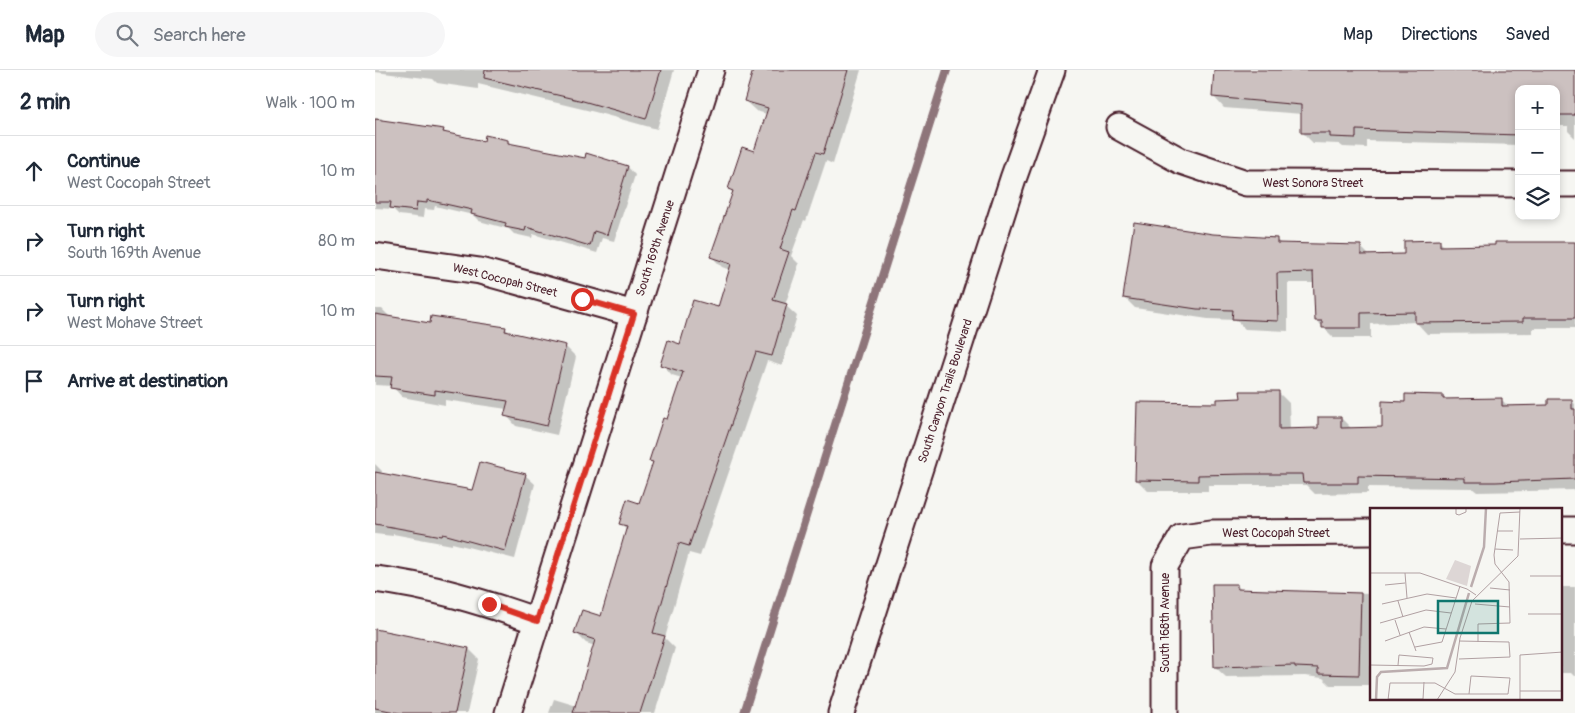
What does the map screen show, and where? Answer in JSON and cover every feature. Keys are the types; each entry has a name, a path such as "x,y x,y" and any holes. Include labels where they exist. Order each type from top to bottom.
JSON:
{"street":[{"name":"South 169th Avenue","path":"508,713 711,70"},
{"name":"South Canyon Trails Boulevard","path":"841,713 1013,179 1052,70"},
{"name":"West Sonora Street","path":"1119,127 1181,161 1246,183 1515,184"},
{"path":"1560,184 1575,184"},
{"name":"West Cocopah Street","path":"375,256 480,271 634,314"},
{"name":"West Cocopah Street","path":"1182,537 1211,533 1370,532"},
{"name":"South 168th Avenue","path":"1165,713 1165,566 1182,537"},
{"path":"375,579 416,584 451,592 537,621"}],"building":[{"path":"485,70 661,70 646,119 583,101 484,78"},
{"path":"753,70 848,70 823,154 816,152 796,211 793,210 780,249 789,252 773,300 787,304 772,356 756,352 689,546 679,543 653,633 665,636 640,713 573,713 595,640 574,633 582,610 601,616 627,526 619,524 627,499 639,503 653,462 649,461 663,418 667,419 683,372 660,365 668,340 680,344 693,300 718,307 731,264 710,257 733,191 728,189 742,147 754,151 768,108 744,101"},
{"path":"1214,70 1575,70 1575,115 1560,115 1560,85 1515,85 1515,135 1356,130 1356,138 1330,137 1330,133 1301,133 1301,105 1212,97"},
{"path":"375,119 444,129 443,132 484,141 485,135 508,140 508,143 585,158 586,153 628,166 607,235 594,231 590,246 526,227 525,231 505,227 506,223 471,214 472,210 427,200 427,203 417,202 416,211 390,208 391,202 375,202"},
{"path":"1134,222 1213,234 1277,238 1277,243 1361,245 1361,255 1404,254 1404,241 1440,240 1440,246 1495,245 1495,242 1575,242 1575,318 1523,318 1523,322 1415,323 1415,312 1361,313 1361,328 1322,328 1322,321 1315,321 1313,272 1277,273 1278,321 1232,319 1233,310 1197,309 1123,298"},
{"path":"375,314 430,323 431,316 506,327 505,331 566,345 547,426 504,416 508,401 435,390 435,395 390,388 392,377 375,376"},
{"path":"1240,391 1279,391 1279,429 1318,428 1318,417 1341,417 1341,428 1382,427 1382,401 1405,402 1405,394 1443,395 1443,399 1502,398 1502,406 1548,405 1548,399 1572,399 1572,409 1575,409 1575,479 1465,482 1465,478 1358,476 1358,483 1303,483 1302,474 1247,474 1198,475 1198,481 1135,480 1137,402 1217,403 1217,399 1241,398"},
{"path":"480,462 526,474 505,551 443,534 442,536 375,524 375,472 472,490"},
{"path":"1212,584 1237,584 1237,589 1361,593 1359,675 1318,674 1318,668 1295,667 1295,665 1214,667"},
{"path":"375,629 469,648 455,713 400,713 375,708"}],"waterway":[{"path":"744,713 947,70"}],"route":[{"path":"489,604 537,621 634,314 582,299"}]}
